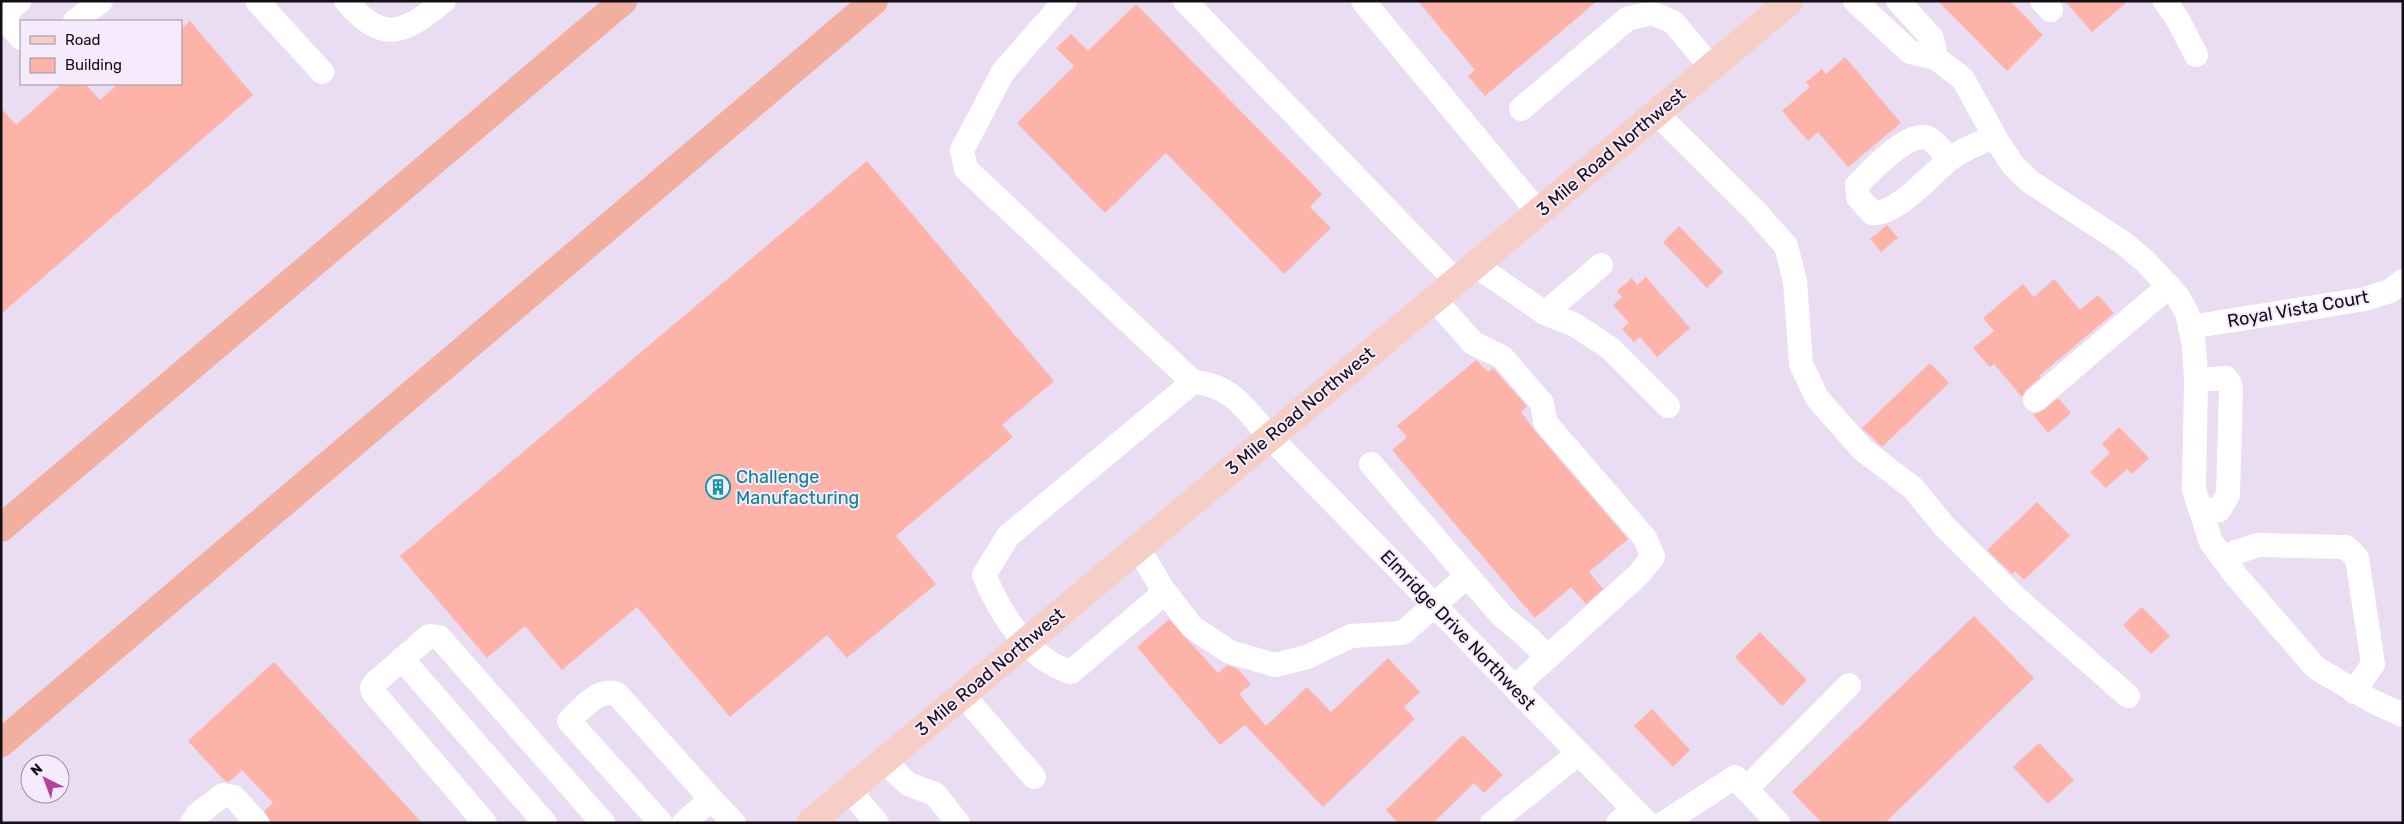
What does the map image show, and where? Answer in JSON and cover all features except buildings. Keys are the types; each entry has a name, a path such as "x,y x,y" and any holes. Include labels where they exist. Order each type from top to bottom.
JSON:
{"highway":[{"path":"1,528 623,1"},
{"path":"1,743 874,1"}],"main road":[{"name":"3 Mile Road Northwest","path":"810,823 1790,1"}],"street":[{"path":"76,20 101,1"},
{"path":"257,1 322,72"},
{"path":"348,2 364,19 378,27 399,30 418,22 444,1"},
{"path":"1065,1 1004,72 962,150 966,169 1193,382 1008,536 984,576 996,604 1025,642 1054,667 1071,672 1157,599 1162,588"},
{"path":"1185,1 1466,273 1545,313 1575,325 1610,348 1668,406"},
{"path":"1363,1 1538,212"},
{"path":"1856,1 1910,52 1936,58 1963,79 1994,136 2013,165 2029,181 2122,242 2146,262 2169,286 2187,313 2194,345 2196,380 2194,490 2211,542 2316,668 2354,692 2395,713 2403,715"},
{"path":"1898,1 1932,38 1936,58"},
{"path":"2165,1 2178,20 2196,55"},
{"path":"8,11 20,36"},
{"path":"1521,109 1627,19 1652,13 1673,22 1711,67"},
{"path":"1656,113 1756,212 1786,246 1795,281 1801,364 1817,398 1863,450 1913,488 1944,526 2015,597 2128,696"},
{"path":"1950,158 1930,139 1919,136 1903,143 1856,185 1858,197 1872,213 1884,213 1896,205 1950,158 1994,136"},
{"path":"1545,313 1601,265"},
{"path":"2034,400 2169,286"},
{"name":"Royal Vista Court","path":"2190,327 2399,293"},
{"path":"1434,299 1473,343 1502,357 1542,403 1546,422 1645,538 1653,556 1637,576 1515,687"},
{"path":"2196,380 2226,378 2230,382 2228,495 2219,510 2200,509"},
{"name":"Elmridge Drive Northwest","path":"1193,382 1207,382 1231,393 1270,437 1579,753 1633,818"},
{"path":"1371,464 1502,616 1548,657"},
{"path":"2222,557 2258,545 2346,547 2357,558 2373,664 2354,692"},
{"path":"1138,548 1162,588 1192,627 1230,652 1275,665 1307,657 1351,636 1403,633 1467,576"},
{"path":"485,823 373,692 372,687 376,682 429,636 439,637 603,823"},
{"path":"402,659 545,823"},
{"path":"1746,789 1848,686"},
{"path":"661,823 569,721 602,693 610,691 617,694 734,823"},
{"path":"963,695 1034,776"},
{"path":"1492,823 1579,753"},
{"path":"884,761 908,784 921,791 935,794 958,823"},
{"path":"1664,823 1736,778 1778,823"},
{"path":"850,790 877,823"},
{"path":"192,823 198,814 223,795 234,797 257,823"},
{"path":"684,823 711,799"}],"place":[{"name":"Challenge Manufacturing","path":"718,487"}]}
